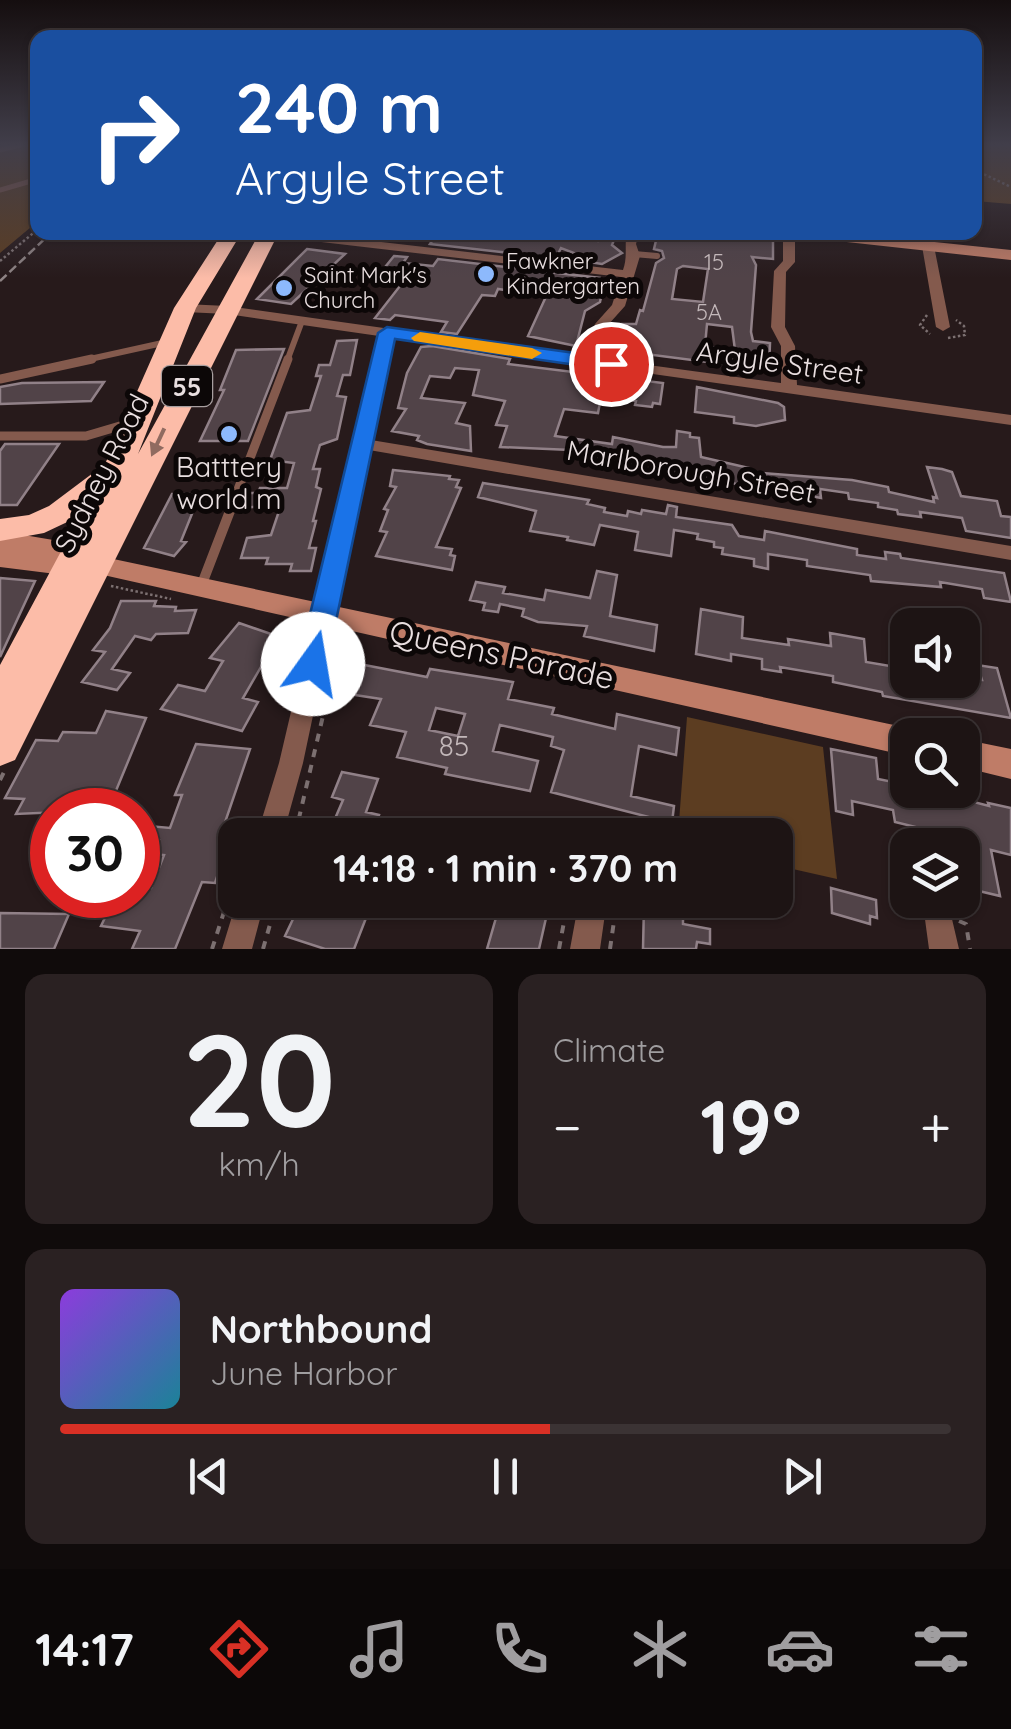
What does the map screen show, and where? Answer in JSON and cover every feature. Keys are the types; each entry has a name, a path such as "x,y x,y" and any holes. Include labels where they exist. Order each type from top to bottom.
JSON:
{"highway":[{"name":"Sydney Road","path":"0,747 82,562 185,308 228,240"},
{"name":"Sydney Road","path":"0,703 11,664 82,562 266,240"},
{"path":"0,530 43,523 71,509 129,447"}],"street":[{"path":"331,240 628,274"},
{"path":"588,361 602,324 618,306 634,254 631,240"},
{"path":"788,389 788,346 778,326 780,271 789,262 790,240"},
{"path":"943,327 923,241 1011,255"},
{"name":"Argyle Street","path":"185,308 227,310 1011,420"},
{"path":"275,818 291,763 387,333"},
{"name":"Marlborough Street","path":"362,444 1011,553"},
{"path":"0,540 82,562"},
{"path":"0,558 82,562"},
{"name":"Queens Parade","path":"82,562 890,738"},
{"path":"980,758 1011,764"},
{"path":"237,949 246,918"},
{"path":"585,949 590,918"},
{"path":"939,918 944,949"}],"lane":[{"path":"634,254 657,256"},
{"path":"200,589 302,321"},
{"path":"0,380 170,342"},
{"path":"0,436 86,436 110,432 142,418"}],"path":[{"path":"0,261 30,236"},
{"path":"212,949 222,918"},
{"path":"263,949 272,918"},
{"path":"559,949 565,918"},
{"path":"610,949 614,918"}],"shaded area":[{"path":"0,189 30,189 30,228 0,253"},
{"path":"982,189 1011,189 1011,204 982,202"},
{"path":"687,717 823,747 837,879 793,869 793,818 679,818"}],"building":[{"path":"433,240 614,240 612,245 622,253 602,264 561,248 556,258 430,244"},
{"path":"656,240 773,241 773,259 752,257 756,265 751,332 753,341 770,343 769,370 614,350 622,324 636,324 640,310 643,311 656,263 664,258 662,251 654,249","holes":["677,269 708,269 703,302 672,299","707,324 732,327 735,350 705,346"]},
{"path":"307,249 345,254 291,304 257,299"},
{"path":"394,256 407,257 403,263 433,266 438,259 600,278 602,293 600,302 585,311 576,346 528,336 549,290 521,286 518,292 498,289 495,296 482,295 457,334 441,332 447,322 395,315 390,320 375,318 400,286 373,282"},
{"path":"357,340 350,375 343,375 337,396 346,397 337,439 320,445 313,469 320,469 316,487 321,489 309,548 316,548 311,571 290,571 292,564 266,564 268,558 241,558 247,538 271,535 281,505 240,508 246,493 258,493 260,488 287,488 294,463 270,460 287,413 310,410 321,376 316,376 319,365 330,365 337,341"},
{"path":"421,347 510,359 508,364 663,383 660,404 653,403 652,407 601,397 598,413 564,409 555,436 612,444 613,437 676,447 677,431 690,433 690,437 699,438 701,457 749,468 749,472 852,480 934,502 933,497 937,498 927,467 942,469 952,472 961,496 997,501 1001,516 1011,517 1011,538 966,531 962,518 920,512 921,517 898,514 897,510 878,507 878,503 849,499 848,493 820,489 821,498 783,491 758,492 758,487 689,477 654,470 655,465 603,459 571,450 500,447 507,426 496,425 505,401 473,395 479,370 455,368 450,378 430,376 421,398 465,403 456,423 470,426 471,451 427,444 417,440 419,436 392,431 406,409 398,408 407,373"},
{"path":"284,349 248,441 200,441 224,390 220,390 236,350"},
{"path":"104,382 91,401 0,404 0,387"},
{"path":"697,387 778,403 784,407 785,420 756,426 734,423 734,417 695,412"},
{"path":"5,444 59,444 17,505 0,505 0,451"},
{"path":"393,470 459,480 456,487 461,488 436,547 452,549 452,570 376,556 387,532 380,531 388,510 384,509 396,487 390,486"},
{"path":"483,483 589,500 587,504 605,508 604,512 627,516 628,511 641,514 642,510 666,514 668,505 677,507 676,517 732,525 739,536 764,540 765,531 857,549 857,555 886,559 885,552 900,554 901,558 1004,573 1011,602 984,598 982,589 940,582 941,587 871,581 870,575 807,566 807,560 768,554 768,569 754,566 754,559 722,554 723,548 697,539 698,534 674,530 671,556 635,550 638,532 600,525 594,545 567,540 568,537 530,531 536,511 478,497"},
{"path":"172,494 200,494 181,541 186,542 174,556 144,548"},
{"path":"597,571 617,575 610,616 657,625 654,651 584,636 587,626 538,622 522,616 524,609 500,604 498,612 483,610 485,603 470,600 476,582 505,587 503,593 544,600 546,590 590,598"},
{"path":"0,578 35,581 0,657"},
{"path":"121,601 156,601 154,606 176,607 175,611 196,610 188,633 156,634 151,640 135,636 112,669 130,673 117,690 82,682 105,652 93,650 110,628"},
{"path":"701,609 743,617 742,638 789,645 788,639 831,646 830,633 864,639 866,662 890,666 890,697 833,682 833,676 780,667 781,672 762,669 762,659 731,654 731,661 696,654"},
{"path":"239,623 294,642 283,658 269,653 243,698 258,702 242,731 161,709 178,685 205,691 223,661 210,658"},
{"path":"354,663 427,677 430,669 513,682 508,699 554,708 552,714 615,729 617,714 679,728 676,755 639,746 631,796 674,806 673,818 652,818 551,792 564,750 551,746 553,737 500,725 493,751 538,761 530,791 445,774 447,768 397,757 406,732 370,725 381,699 342,693","holes":["436,708 465,714 458,736 429,730"]},
{"path":"980,665 997,668 1011,718 895,698 980,698"},
{"path":"106,711 146,718 117,788 30,788 30,813 16,814 24,799 5,798 36,740 58,741 63,732 96,733"},
{"path":"196,744 250,749 226,818 218,818 215,883 202,882 175,949 132,949 140,931 101,926 105,918 160,918 160,865 164,855 160,855 160,827 170,828 182,795 175,795"},
{"path":"831,749 876,758 878,779 890,781 890,808 980,808 980,804 989,806 988,803 1011,808 1011,855 991,850 1000,896 980,891 980,828 920,828 895,822 893,810 852,801 853,815 836,811"},
{"path":"342,772 378,779 366,812 379,815 378,818 335,818 343,800 332,797"},
{"path":"831,888 876,900 877,918 870,916 870,924 832,913"},
{"path":"0,913 67,918 54,949 0,949"},
{"path":"294,918 366,918 354,949 325,949 285,936"},
{"path":"496,918 546,918 539,949 487,949"},
{"path":"644,918 683,918 683,924 710,929 710,944 697,942 696,949 643,949"}],"railway":[{"path":"0,281 44,240"}],"slow traffic":[{"path":"420,338 532,353"}],"place":[{"name":"Fawkner Kindergarten","path":"486,274"},
{"name":"Saint Mark's Church","path":"284,288"},
{"name":"Batttery world m","path":"229,434"}],"route":[{"path":"313,664 387,333 611,364"}]}
